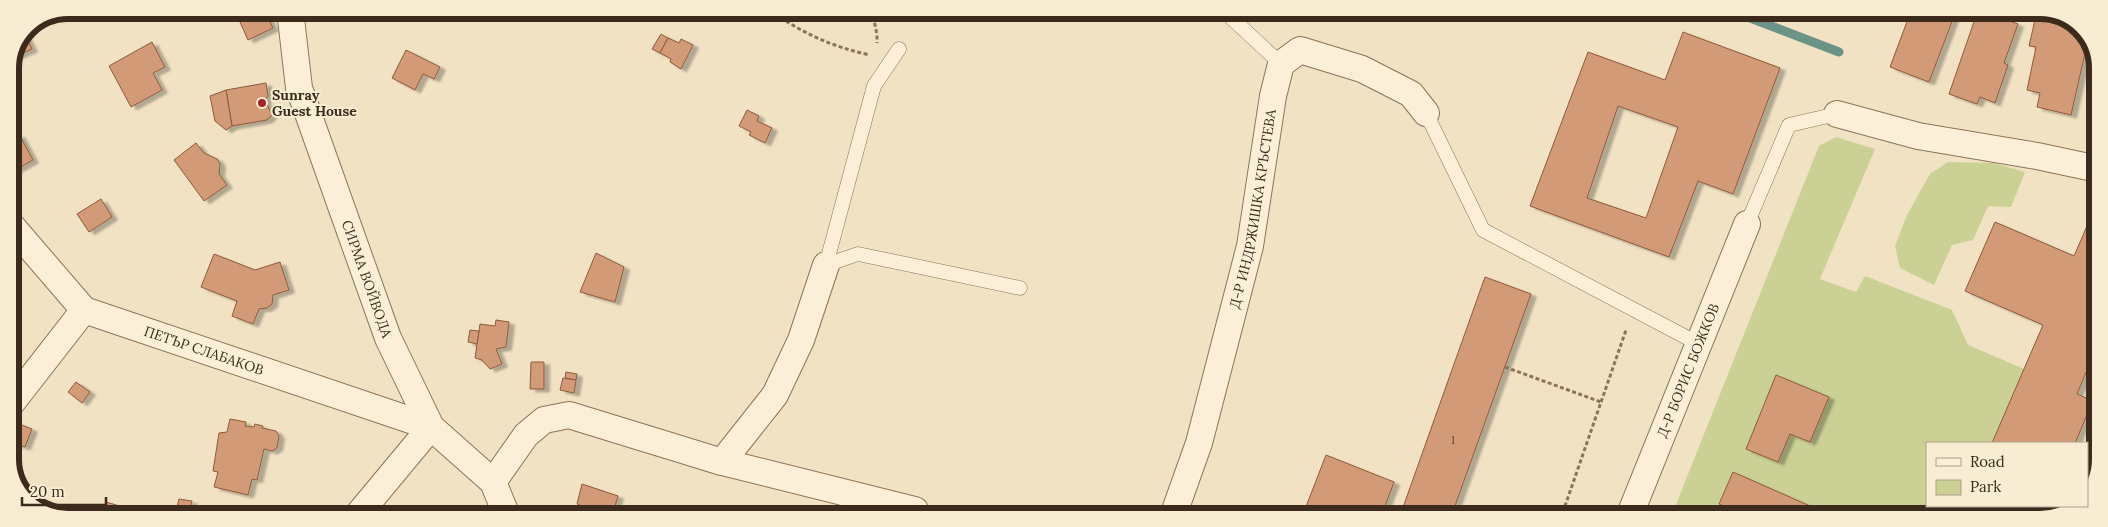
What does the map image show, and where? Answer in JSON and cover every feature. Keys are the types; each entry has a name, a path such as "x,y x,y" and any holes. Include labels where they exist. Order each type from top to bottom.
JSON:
{"street":[{"name":"СИРМА ВОЙВОДА","path":"291,19 299,88 388,338 431,427 493,482 504,508"},
{"path":"1281,64 1300,50 1362,69 1411,94 1426,113"},
{"name":"Д-Р ИНДРЖИШКА КРЪСТЕВА","path":"1176,508 1199,443 1250,246 1273,96 1281,64"},
{"path":"1837,114 1918,136 2037,156 2089,167"},
{"name":"Д-Р БОРИС БОЖКОВ","path":"1633,508 1747,224"},
{"path":"19,234 84,310 19,393"},
{"path":"722,462 775,395 801,340 826,265"},
{"name":"ПЕТЪР СЛАБАКОВ","path":"84,310 431,427"},
{"path":"493,482 526,436 538,425 544,420 569,415 722,462 907,508"},
{"path":"364,508 431,427"}],"lane":[{"path":"1233,19 1281,64"},
{"path":"826,265 874,86 899,49"},
{"path":"1426,113 1483,230 1699,344"},
{"path":"1747,224 1789,124 1837,114"},
{"path":"826,265 858,254 1020,288"}],"path":[{"path":"782,19 796,29 835,46 876,56"},
{"path":"1571,508 1565,506 1634,309"},
{"path":"1505,367 1601,402"}],"green space":[{"path":"1836,137 1875,149 1820,279 1856,292 1865,276 1952,310 1968,345 2024,369 1992,442 1926,442 1926,507 1964,508 1814,508 1733,473 1738,508 1675,508 1819,146"},
{"path":"1948,162 1994,163 2025,172 2011,207 1988,206 1973,240 1952,245 1934,285 1900,268 1895,246 1907,215 1930,174"}],"building":[{"path":"268,19 273,28 248,40 239,20"},
{"path":"1908,19 1953,19 1929,82 1890,67"},
{"path":"1975,19 2004,19 2018,24 2004,63 2008,65 1995,103 1980,97 1977,104 1949,94"},
{"path":"2035,19 2040,19 2056,21 2065,25 2077,35 2086,49 2071,115 2037,107 2040,93 2027,90 2036,47 2029,46"},
{"path":"1683,32 1780,68 1733,194 1698,181 1669,257 1530,206 1588,52 1665,80","holes":["1618,106 1678,127 1646,218 1587,198"]},
{"path":"661,34 668,38 660,53 652,49"},
{"path":"668,38 679,43 681,39 693,45 681,69 670,62 671,59 660,53"},
{"path":"28,40 32,49 21,54"},
{"path":"152,42 165,67 153,73 162,90 131,107 109,66"},
{"path":"406,50 440,67 434,79 423,74 415,90 392,78"},
{"path":"266,83 268,96 265,100 272,115 267,120 232,126 226,90"},
{"path":"226,90 232,126 226,130 215,121 210,96"},
{"path":"747,110 759,116 757,121 772,128 765,143 749,135 751,132 739,126"},
{"path":"19,134 33,160 19,168"},
{"path":"196,143 204,153 217,159 220,164 219,174 227,185 204,201 174,160"},
{"path":"101,199 112,217 89,232 77,214"},
{"path":"1995,222 2074,256 2087,226 2089,227 2089,365 2077,394 2089,399 2089,410 2075,442 1992,442 2043,325 1965,291"},
{"path":"596,253 624,267 615,302 580,292"},
{"path":"214,254 255,270 280,262 289,290 273,295 272,304 267,308 259,309 253,324 232,316 237,301 201,287"},
{"path":"1485,277 1531,294 1454,508 1403,508"},
{"path":"496,320 509,322 506,347 496,349 502,364 490,369 482,360 475,358 480,324 495,326"},
{"path":"470,330 479,331 477,344 468,342"},
{"path":"531,362 544,362 544,389 530,389"},
{"path":"566,372 577,374 576,380 565,378"},
{"path":"1776,375 1829,397 1810,442 1790,434 1778,462 1746,449"},
{"path":"563,378 576,380 574,393 560,390"},
{"path":"76,382 90,392 82,403 68,392"},
{"path":"230,419 246,422 245,426 254,427 255,424 263,426 262,428 276,431 279,436 277,448 272,451 264,449 257,480 252,479 248,495 214,487 218,472 213,471 219,433 227,432"},
{"path":"19,424 32,429 25,447 19,445"},
{"path":"1326,455 1394,482 1385,506 1390,508 1305,508"},
{"path":"1733,472 1815,508 1728,508 1719,504"},
{"path":"582,484 618,496 614,508 587,508 577,504"},
{"path":"179,499 192,501 190,508 177,507"},
{"path":"106,502 127,508 104,508"},
{"path":"1965,507 2046,507 2046,508"}],"waterway":[{"path":"1753,19 1839,52"}],"place":[{"name":"Sunray Guest House","path":"262,103"}]}
